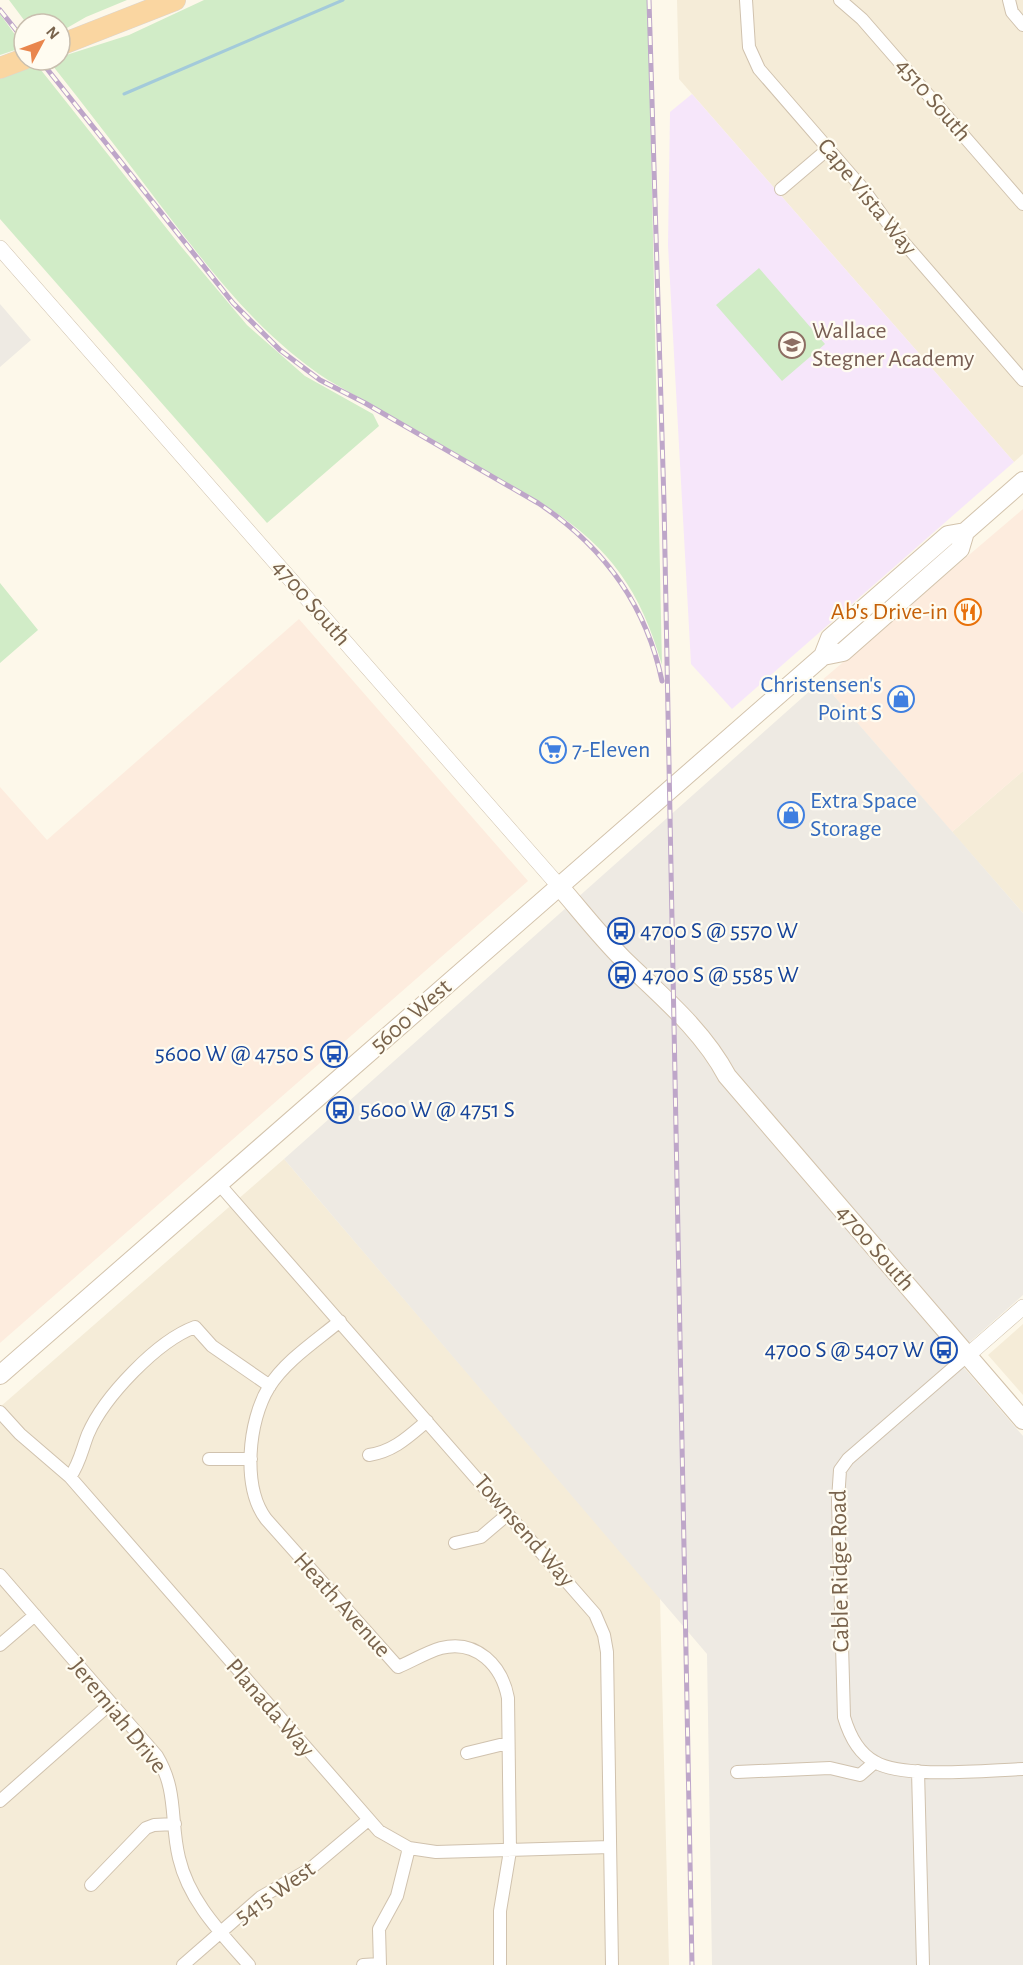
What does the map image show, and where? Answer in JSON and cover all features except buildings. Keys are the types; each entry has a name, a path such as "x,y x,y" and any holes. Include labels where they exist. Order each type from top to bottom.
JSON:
{"highway":[{"path":"72,40 175,0"}],"main road":[{"name":"5600 West","path":"0,1375 823,656 830,638 838,631 948,535 965,532 1023,481"},
{"name":"4700 South","path":"559,886 623,959 642,988 710,1065 727,1076 1023,1420"}],"street":[{"name":"Cape Vista Way","path":"746,0 747,38 755,62 868,195 892,229 1020,372"},
{"name":"4510 South","path":"840,0 862,19 1023,204"},
{"path":"1009,0 1012,12 1023,25"},
{"path":"782,189 828,149"},
{"name":"4700 South","path":"0,248 559,886"},
{"name":"Townsend Way","path":"219,1184 586,1602 604,1635 607,1652 612,1965"},
{"path":"968,1355 1023,1307"},
{"name":"Heath Avenue","path":"339,1321 290,1364 270,1386 257,1419 251,1459 252,1493 260,1511 398,1667 441,1648 468,1647 495,1664 503,1677 508,1698 510,1851 500,1911 500,1965"},
{"path":"70,1477 80,1463 88,1434 104,1407 122,1383 178,1333 195,1327 212,1346 270,1386"},
{"name":"Cable Ridge Road","path":"874,1762 856,1744 844,1717 838,1500 840,1470 848,1459 968,1355"},
{"name":"Planada Way","path":"0,1412 20,1434 70,1477 367,1821 396,1843 410,1848 436,1852 610,1847"},
{"path":"369,1455 386,1452 399,1445 427,1421"},
{"path":"209,1459 251,1459"},
{"path":"455,1543 481,1537 508,1514"},
{"name":"Jeremiah Drive","path":"0,1575 157,1756 166,1770 171,1784 184,1876 192,1894 220,1932 249,1965"},
{"path":"0,1645 35,1615"},
{"path":"0,1801 111,1703"},
{"path":"467,1754 508,1743"},
{"path":"737,1772 830,1768 860,1775 874,1762 896,1770 1023,1769"},
{"path":"918,1771 923,1965"},
{"name":"5415 West","path":"183,1965 272,1889 320,1862 367,1821"},
{"path":"91,1885 146,1828 154,1825 175,1824"},
{"path":"363,1965 380,1964 379,1929 397,1896 410,1848"}],"shaded area":[{"path":"677,0 1023,0 1023,454 1014,462 679,79"},
{"name":"Wallace Stegner Academy","path":"692,94 1014,462 732,709 691,664 668,245 670,112"},
{"path":"0,304 31,340 0,367"},
{"path":"1023,509 1023,771 952,832 821,681"},
{"path":"299,619 528,881 0,1343 0,787 47,840"},
{"path":"821,681 1023,913 1023,1295 954,1356 1023,1436 1023,1965 712,1965 707,1654 284,1159"},
{"path":"1023,771 1023,913 952,832"},
{"path":"284,1159 660,1598 669,1965 0,1965 0,1407"},
{"path":"1023,1324 1023,1395 988,1355"}],"green space":[{"path":"9,0 127,0 72,25 72,12 18,12"},
{"path":"204,0 648,0 662,665 653,637 630,589 616,568 582,532 535,499 328,380 280,343 218,278 58,72 72,72 72,53 129,35"},
{"path":"0,14 12,30 12,51 0,55"},
{"path":"18,72 43,72 179,244 247,325 305,376 373,414 379,426 267,523 0,219 0,79"},
{"path":"759,268 825,344 782,381 716,305"},
{"path":"0,583 38,630 0,663"}],"waterway":[{"path":"124,94 343,0"}],"railway":[{"path":"649,0 664,503 692,1965"},
{"path":"0,10 12,25"},
{"path":"50,72 233,303 280,350 320,380 365,403 538,503 583,538 602,558 633,602 655,653 662,681"}],"place":[{"name":"Wallace Stegner Academy","path":"792,345"},
{"name":"Ab's Drive-in","path":"968,612"},
{"name":"Christensen's Point S","path":"901,699"},
{"name":"7-Eleven","path":"553,750"},
{"name":"Extra Space Storage","path":"791,815"},
{"name":"4700 S @ 5570 W","path":"621,931"},
{"name":"4700 S @ 5585 W","path":"622,975"},
{"name":"5600 W @ 4750 S","path":"334,1054"},
{"name":"5600 W @ 4751 S","path":"340,1110"},
{"name":"4700 S @ 5407 W","path":"944,1350"}]}
